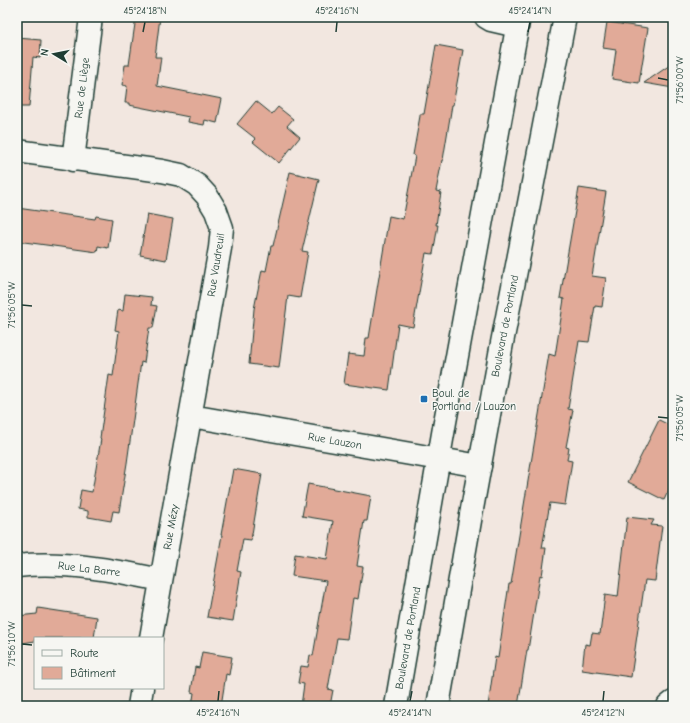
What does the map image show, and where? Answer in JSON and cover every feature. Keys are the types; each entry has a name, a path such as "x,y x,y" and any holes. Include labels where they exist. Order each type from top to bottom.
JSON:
{"main road":[{"name":"Rue de Liège","path":"73,160 91,17"},
{"name":"Boulevard de Portland","path":"396,706 518,22 491,20 486,17"},
{"name":"Boulevard de Portland","path":"438,706 502,343 565,17"},
{"name":"Rue Vaudreuil","path":"17,151 73,160 162,171 181,175 197,185 207,196 216,211 222,228 220,248 191,416"},
{"name":"Rue Lauzon","path":"191,416 480,466"},
{"name":"Rue Mézy","path":"151,637 191,416"},
{"name":"Rue La Barre","path":"17,566 51,564 71,565 161,580"},
{"path":"139,706 142,689"},
{"path":"668,706 673,702"}],"building":[{"path":"136,17 160,17 155,57 161,57 157,86 222,99 217,123 205,120 204,125 188,122 189,117 125,103 127,86 122,85 125,65 129,65"},
{"path":"607,22 648,28 639,83 612,79 616,50 603,48"},
{"path":"17,38 41,40 40,58 33,57 29,107 17,107"},
{"path":"436,45 463,50 436,191 441,192 436,225 438,225 433,254 426,253 413,327 398,324 389,390 344,384 348,354 364,356 366,338 369,338 389,216 403,219 415,156 413,155 420,114 424,114"},
{"path":"673,63 673,88 644,83"},
{"path":"256,101 272,114 278,107 293,119 287,126 300,137 279,163 253,142 256,139 237,124"},
{"path":"290,172 319,179 302,251 308,252 300,298 288,296 279,368 249,364 254,309 262,270 266,271"},
{"path":"579,188 606,192 592,276 606,278 602,307 595,306 589,342 579,341 568,409 573,410 566,447 569,448 567,460 572,461 565,505 550,503 542,548 546,548 542,576 540,575 518,706 488,706 495,657 498,658 509,584 511,584 549,354 555,356 564,299 560,298"},
{"path":"17,208 95,219 96,216 112,219 108,248 98,246 97,252 17,241"},
{"path":"147,214 173,219 166,260 140,255"},
{"path":"125,294 152,297 151,305 157,306 153,328 149,328 144,363 141,362 119,512 113,511 111,521 88,517 88,511 78,509 81,490 92,492 101,439 109,375 113,376 119,331 115,330 118,310 123,311"},
{"path":"659,420 673,427 673,481 664,500 628,482"},
{"path":"233,469 262,474 251,540 243,539 237,571 241,572 233,621 207,617"},
{"path":"308,484 371,496 367,521 364,521 357,566 363,567 358,599 353,598 347,639 337,638 328,689 333,690 330,706 301,706 304,684 298,683 301,666 308,667 310,655 313,656 326,581 292,576 295,554 327,559 333,521 302,516"},
{"path":"627,517 654,520 651,525 662,526 655,581 645,580 631,677 582,670 585,644 590,645 592,633 600,634 605,595 618,597"},
{"path":"38,608 97,617 94,637 34,637 34,641 17,644 17,616 37,614"},
{"path":"202,652 232,657 229,675 226,674 221,706 192,706 194,693 191,692 195,667 199,668"}],"place":[{"name":"Boul. de Portland / Lauzon","path":"424,399"}]}
